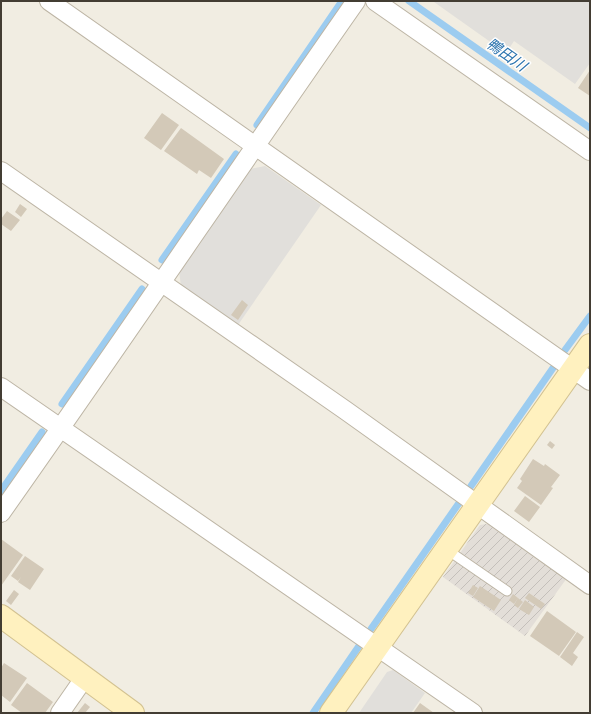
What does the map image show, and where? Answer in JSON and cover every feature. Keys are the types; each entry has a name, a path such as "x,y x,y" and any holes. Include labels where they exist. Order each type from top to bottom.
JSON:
{"street":[{"path":"49,1 581,375"},
{"path":"1,513 162,283 254,146 356,1"},
{"path":"375,1 590,151"},
{"path":"1,171 338,405 590,585"},
{"path":"331,713 477,505 581,375 590,345"},
{"path":"1,387 473,713"},
{"path":"1,616 133,713"},
{"path":"60,713 85,677"}],"lane":[{"path":"446,549 507,591"}],"shaded area":[{"path":"590,1 590,63 575,84 514,41 506,53 434,2"},
{"path":"265,166 321,205 238,325 181,286 179,271 250,169"},
{"path":"492,523 567,578 525,636 443,577 480,525"},
{"path":"393,670 425,693 411,713 359,713 387,672"}],"building":[{"path":"590,70 590,96 578,88"},
{"path":"162,113 179,125 161,150 144,138"},
{"path":"181,128 224,159 211,178 199,170 197,174 164,151"},
{"path":"20,204 27,209 21,217 15,212"},
{"path":"7,211 20,220 11,231 1,224 1,219"},
{"path":"242,300 248,305 238,320 231,315"},
{"path":"550,441 555,445 552,449 547,445"},
{"path":"533,459 544,466 545,464 560,475 541,505 517,488 522,481 520,479"},
{"path":"525,496 540,507 529,522 514,511"},
{"path":"1,539 23,555 1,586"},
{"path":"25,556 44,569 30,590 18,582 21,577 18,581 11,576"},
{"path":"473,585 478,588 473,596 468,593"},
{"path":"480,586 501,600 494,611 473,597"},
{"path":"14,590 19,594 11,605 6,601"},
{"path":"529,593 545,604 541,609 525,598"},
{"path":"513,594 518,598 514,604 509,600"},
{"path":"518,598 523,602 518,608 514,605"},
{"path":"525,600 534,607 529,615 519,609"},
{"path":"547,611 576,632 559,656 530,636"},
{"path":"577,632 584,637 573,653 578,657 572,666 560,657"},
{"path":"4,663 27,678 10,702 1,695 1,668"},
{"path":"27,683 53,702 45,713 22,713 11,705"},
{"path":"85,703 90,707 85,713 77,713"},
{"path":"420,703 434,713 413,713"}],"waterway":[{"path":"257,125 342,1"},
{"name":"鴨田川","path":"409,1 590,128"},
{"path":"162,260 236,154"},
{"path":"62,404 142,289"},
{"path":"565,350 590,316"},
{"path":"471,486 553,368"},
{"path":"1,491 42,432"},
{"path":"371,629 459,503"},
{"path":"313,713 359,646"}]}
